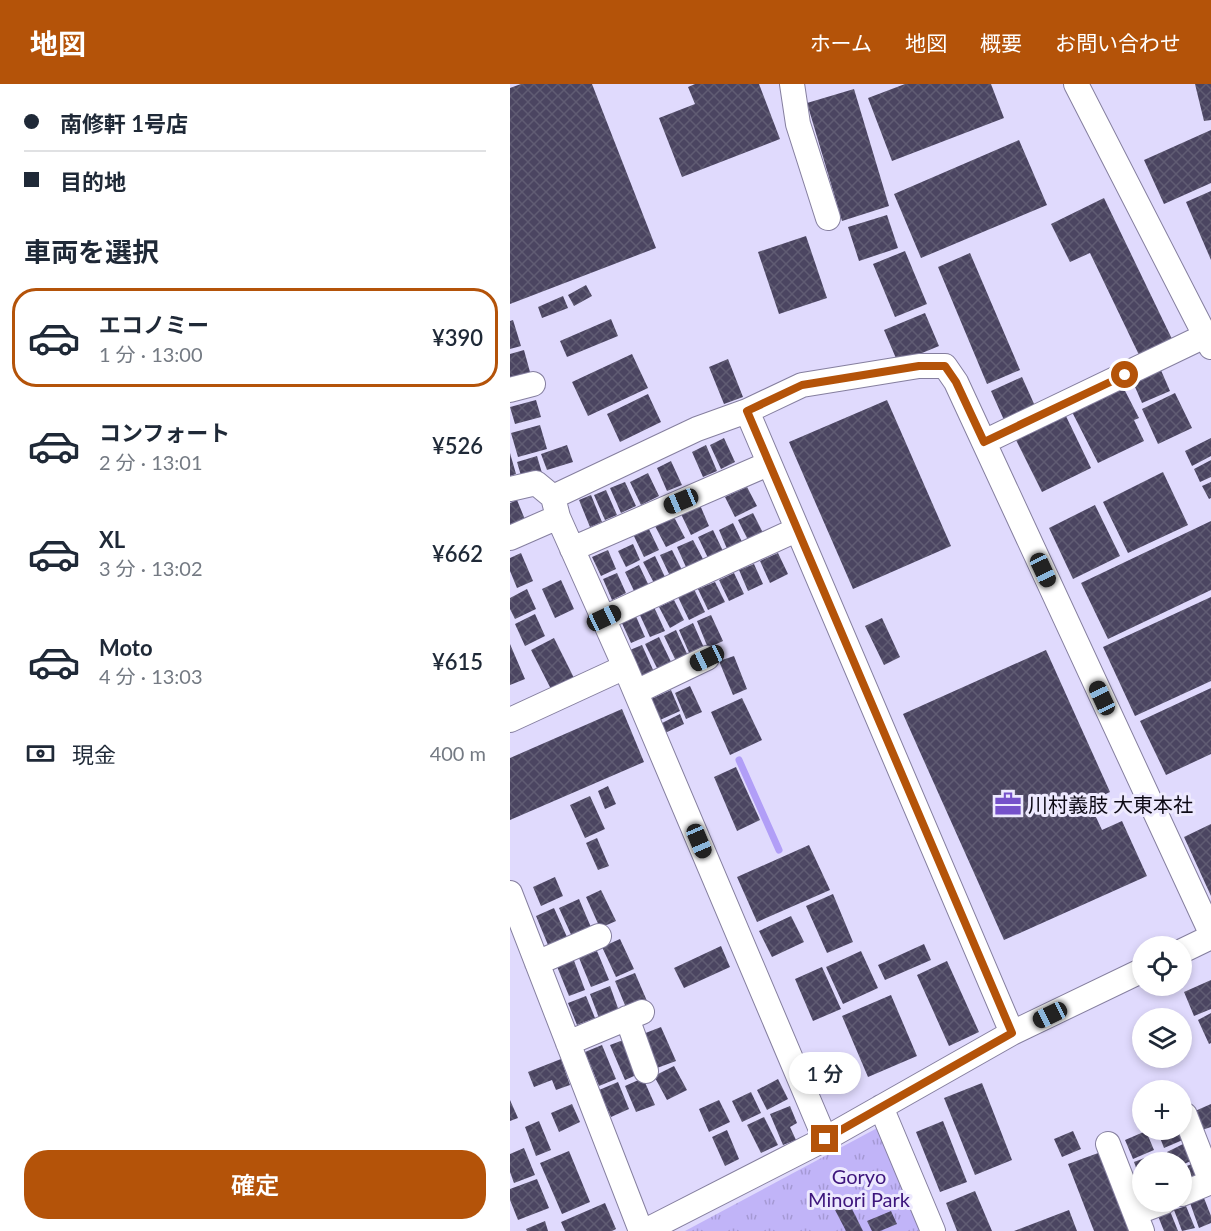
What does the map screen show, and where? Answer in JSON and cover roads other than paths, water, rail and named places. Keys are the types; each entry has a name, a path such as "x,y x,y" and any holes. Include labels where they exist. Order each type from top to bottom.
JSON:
{"street":[{"path":"792,84 798,124 828,218"},
{"path":"984,442 1209,339 1076,84"},
{"path":"510,538 555,507 697,429 747,411 802,385 919,366 945,366 956,382 1211,935 1192,945"},
{"path":"510,390 533,384"},
{"path":"747,411 1012,1033"},
{"path":"572,549 768,464"},
{"path":"510,489 536,483 555,507 636,692 825,1139"},
{"path":"604,618 796,530"},
{"path":"636,692 707,658"},
{"path":"510,720 625,667"},
{"path":"510,893 643,1231 825,1139 1012,1033 1132,975"},
{"path":"537,963 599,936"},
{"path":"568,1043 634,1015 646,1071"},
{"path":"881,1107 933,1231"},
{"path":"1192,1133 1211,1182 1192,1190"},
{"path":"1108,1144 1138,1222 1151,1212"}],"waterway":[{"path":"739,760 779,850"}],"place":[{"name":"川村義肢 大東本社","path":"1008,804"}],"park label":[{"name":"Goryo Minori Park","path":"859,1188"}]}
